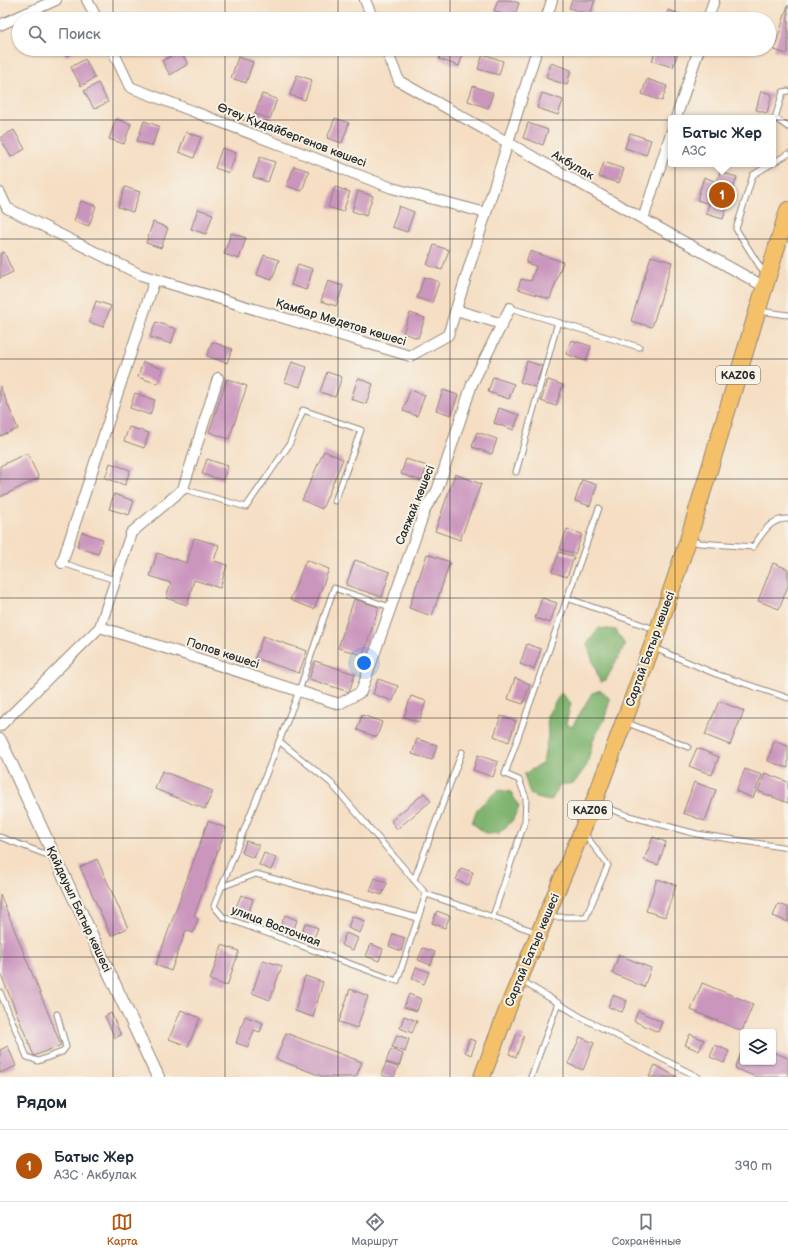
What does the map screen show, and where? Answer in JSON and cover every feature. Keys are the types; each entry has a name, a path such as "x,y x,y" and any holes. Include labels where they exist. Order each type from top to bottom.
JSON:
{"highway":[{"name":"Сартай Батыр көшесі","path":"482,1077 520,979 594,802 658,630 688,540 788,210"}],"street":[{"path":"29,12 56,0"},
{"path":"87,0 93,12"},
{"path":"365,0 370,12"},
{"path":"548,12 552,0"},
{"path":"710,12 714,0"},
{"path":"0,25 12,20"},
{"name":"Өтеу Құдайбергенов көшесі","path":"115,56 130,87 392,188 486,213"},
{"name":"Акбулак","path":"389,56 399,80 642,220 766,282"},
{"name":"Қамбар Медетов көшесі","path":"0,193 6,208 141,275 410,356 448,335 535,56"},
{"path":"677,115 696,56"},
{"path":"642,220 668,142"},
{"path":"62,562 155,279"},
{"name":"Саяжай көшесі","path":"339,704 361,692 426,507 437,491 472,384 510,308"},
{"path":"456,310 502,324"},
{"path":"0,726 100,627 131,533 183,489 218,378"},
{"name":"Попов көшесі","path":"100,627 339,704"},
{"name":"Қайдауыл Батыр көшесі","path":"0,740 158,1077"}],"lane":[{"path":"776,115 783,92 788,91"},
{"path":"776,119 788,127"},
{"path":"776,161 788,154"},
{"path":"766,167 753,175 736,229 766,282"},
{"path":"510,308 639,347"},
{"path":"757,310 788,315"},
{"path":"516,472 558,322"},
{"path":"183,489 246,506 289,445 303,410 361,430 335,501"},
{"path":"493,916 525,821 526,798 519,780 505,774 599,508"},
{"path":"688,540 700,543 753,547 767,526 783,519 788,519"},
{"path":"62,562 115,580"},
{"name":"улица Восточная","path":"390,607 334,588 298,691 214,906 223,917 397,981 426,894"},
{"path":"567,598 658,630"},
{"path":"651,647 716,674 788,698"},
{"path":"624,721 688,746"},
{"path":"279,740 330,783 426,894 539,933"},
{"path":"414,880 462,752"},
{"path":"594,802 629,816 697,834 788,848"},
{"path":"546,917 586,917 606,871 608,865 582,830"},
{"path":"0,837 55,858"},
{"path":"221,886 256,874 418,918"},
{"path":"520,979 584,1019 698,1077"},
{"path":"0,992 27,1057 38,1061 62,1052 66,1047 56,1014"},
{"path":"530,1077 558,1003"}],"green space":[{"path":"599,628 616,630 625,645 606,680 600,682 587,644"},
{"path":"601,690 610,699 604,721 593,740 587,765 574,783 560,785 551,801 540,799 530,794 524,774 543,763 548,736 547,716 561,693 571,703 566,724 572,727 592,693"},
{"path":"498,790 511,792 519,807 512,821 499,833 487,834 472,823 477,809"}],"building":[{"path":"498,0 510,0 519,3 516,12 494,11"},
{"path":"572,0 595,0 591,12 581,12 569,8"},
{"path":"788,5 787,54 776,51 776,44"},
{"path":"171,56 183,56 188,64 170,75 162,61"},
{"path":"440,56 462,56 459,66 439,59"},
{"path":"482,56 489,56 503,61 499,75 478,69"},
{"path":"654,56 677,56 673,67 652,61"},
{"path":"238,57 253,62 246,83 231,78"},
{"path":"85,59 95,78 81,86 71,67"},
{"path":"551,63 571,70 567,85 546,78"},
{"path":"297,75 312,80 305,100 290,95"},
{"path":"647,79 667,86 662,101 642,94"},
{"path":"98,83 108,102 94,109 84,91"},
{"path":"473,86 493,93 488,108 468,101"},
{"path":"761,91 772,94 767,113 756,110"},
{"path":"542,93 563,100 558,115 537,108"},
{"path":"262,94 277,99 270,119 255,114"},
{"path":"335,118 349,123 342,143 327,138"},
{"path":"116,119 131,124 124,144 109,139"},
{"path":"144,121 159,126 152,146 137,141"},
{"path":"528,123 548,130 543,145 523,138"},
{"path":"14,130 25,149 11,157 0,138"},
{"path":"186,132 201,137 194,158 179,152"},
{"path":"630,133 651,140 646,155 625,148"},
{"path":"222,148 236,153 229,173 215,168"},
{"path":"260,157 275,162 268,182 253,177"},
{"path":"604,162 624,169 619,183 599,177"},
{"path":"294,166 309,171 302,191 287,186"},
{"path":"720,172 737,177 723,219 706,214 709,204 697,200 704,177 717,182"},
{"path":"125,187 140,192 133,212 118,207"},
{"path":"335,187 350,192 343,212 328,207"},
{"path":"358,191 373,196 366,216 352,211"},
{"path":"81,201 96,206 89,226 74,221"},
{"path":"399,206 414,212 407,232 392,227"},
{"path":"198,209 213,214 206,234 191,229"},
{"path":"153,222 168,228 161,248 146,243"},
{"path":"231,233 246,238 239,259 224,254"},
{"path":"434,245 449,250 442,270 427,265"},
{"path":"530,251 563,262 550,299 518,289 521,279 531,281 536,266 526,263"},
{"path":"4,252 13,272 0,278 0,254"},
{"path":"264,255 279,260 272,280 257,275"},
{"path":"651,256 672,262 652,327 631,321"},
{"path":"298,264 313,269 306,290 291,285"},
{"path":"424,277 439,282 432,303 417,298"},
{"path":"328,281 343,286 336,306 321,301"},
{"path":"96,301 111,306 103,327 89,322"},
{"path":"410,313 425,318 418,338 403,333"},
{"path":"156,322 176,329 171,344 150,337"},
{"path":"571,340 591,346 586,361 566,354"},
{"path":"212,342 232,349 227,363 207,356"},
{"path":"527,361 542,366 535,387 520,382"},
{"path":"143,362 163,369 158,384 138,377"},
{"path":"292,362 307,367 300,387 285,382"},
{"path":"327,372 342,377 335,397 320,392"},
{"path":"493,377 514,384 509,399 488,392"},
{"path":"358,378 373,384 366,404 351,399"},
{"path":"227,379 247,386 229,439 209,432"},
{"path":"548,380 563,385 556,406 541,401"},
{"path":"0,386 18,429 0,436"},
{"path":"410,390 425,395 417,416 403,411"},
{"path":"443,390 458,395 451,415 436,410"},
{"path":"135,393 155,400 150,415 130,408"},
{"path":"499,408 519,415 514,430 494,423"},
{"path":"129,427 149,433 144,448 124,441"},
{"path":"477,432 497,439 492,454 472,447"},
{"path":"324,451 343,459 322,509 302,500"},
{"path":"27,453 39,478 0,497 0,466"},
{"path":"207,459 228,466 223,480 202,474"},
{"path":"406,459 427,466 422,481 401,474"},
{"path":"110,463 130,470 125,485 105,478"},
{"path":"455,474 481,484 460,540 435,531"},
{"path":"582,480 597,485 590,506 575,501"},
{"path":"114,494 134,501 129,515 109,509"},
{"path":"567,529 582,534 575,554 560,549"},
{"path":"82,532 103,539 98,554 77,547"},
{"path":"194,538 219,545 214,561 227,565 220,588 194,580 187,605 166,598 171,583 150,576 157,553 187,563"},
{"path":"559,552 574,557 567,577 552,572"},
{"path":"427,554 450,562 432,616 409,608"},
{"path":"306,560 329,569 314,609 290,600"},
{"path":"355,560 390,572 382,597 346,585"},
{"path":"773,563 788,569 788,586 779,609 758,601"},
{"path":"542,598 557,603 550,623 535,618"},
{"path":"354,599 379,607 363,655 338,648"},
{"path":"263,636 307,651 299,673 255,658"},
{"path":"527,644 541,649 534,669 520,664"},
{"path":"315,661 355,674 349,692 309,679"},
{"path":"515,678 530,684 523,704 508,699"},
{"path":"378,679 398,686 393,701 373,694"},
{"path":"411,696 426,701 419,722 404,717"},
{"path":"719,701 744,711 730,745 705,735"},
{"path":"362,715 382,722 377,737 357,730"},
{"path":"501,716 516,721 509,742 494,736"},
{"path":"417,739 437,745 432,760 412,754"},
{"path":"774,741 788,746 788,768 768,761"},
{"path":"697,748 719,757 712,775 689,766"},
{"path":"478,755 498,762 493,777 473,770"},
{"path":"745,769 762,775 753,798 736,791"},
{"path":"162,771 213,791 205,809 155,789"},
{"path":"765,773 788,782 788,803 758,791"},
{"path":"694,782 716,790 705,821 683,813"},
{"path":"424,793 431,801 397,829 391,821"},
{"path":"208,821 226,828 194,916 198,919 193,933 186,930 171,971 156,965"},
{"path":"653,837 666,842 658,865 644,860"},
{"path":"246,841 259,845 254,858 242,853"},
{"path":"264,853 276,858 271,870 259,865"},
{"path":"97,859 128,928 111,936 80,867"},
{"path":"461,868 473,872 469,885 456,880"},
{"path":"375,878 387,883 382,895 370,891"},
{"path":"657,879 676,885 665,917 646,911"},
{"path":"0,894 61,1045 34,1056 0,972"},
{"path":"241,895 253,899 249,912 236,907"},
{"path":"778,904 788,907 788,922 773,916"},
{"path":"437,911 450,916 445,928 432,923"},
{"path":"285,915 297,920 293,932 280,928"},
{"path":"352,916 365,921 360,933 348,928"},
{"path":"305,923 318,928 313,940 301,936"},
{"path":"346,933 358,938 353,950 341,945"},
{"path":"393,934 405,938 401,951 389,946"},
{"path":"371,944 383,949 379,961 366,956"},
{"path":"222,945 239,951 227,986 210,980"},
{"path":"423,948 435,952 431,965 418,960"},
{"path":"619,955 651,968 644,987 612,973"},
{"path":"263,960 282,966 270,1000 252,993"},
{"path":"416,967 429,972 424,984 412,979"},
{"path":"305,976 323,982 313,1017 295,1011"},
{"path":"702,983 753,1004 743,1029 740,1030 691,1010"},
{"path":"350,989 368,996 357,1028 339,1022"},
{"path":"409,994 421,999 417,1011 404,1007"},
{"path":"613,995 627,1001 622,1012 608,1007"},
{"path":"181,1010 200,1018 188,1046 169,1039"},
{"path":"638,1011 662,1022 658,1032 634,1021"},
{"path":"111,1013 121,1035 115,1038 105,1016"},
{"path":"245,1016 263,1023 260,1032 254,1030 248,1047 236,1043"},
{"path":"404,1016 417,1021 412,1033 400,1028"},
{"path":"286,1033 362,1062 356,1077 324,1077 276,1059"},
{"path":"517,1034 524,1036 516,1057 509,1054"},
{"path":"690,1034 704,1040 699,1051 685,1045"},
{"path":"397,1035 409,1039 405,1052 392,1047"},
{"path":"580,1037 594,1043 583,1070 568,1064"},
{"path":"469,1039 476,1041 471,1055 465,1052"},
{"path":"715,1045 729,1051 724,1063 710,1057"},
{"path":"8,1046 16,1066 0,1073 0,1050"},
{"path":"391,1049 403,1054 399,1066 386,1062"},
{"path":"776,1053 788,1058 788,1077 756,1077 735,1068 740,1056 740,1065 776,1065"},
{"path":"386,1063 398,1067 394,1077 381,1075"},
{"path":"655,1065 677,1077 649,1077"}],"place":[{"name":"Батыс Жер","path":"722,195"}]}
